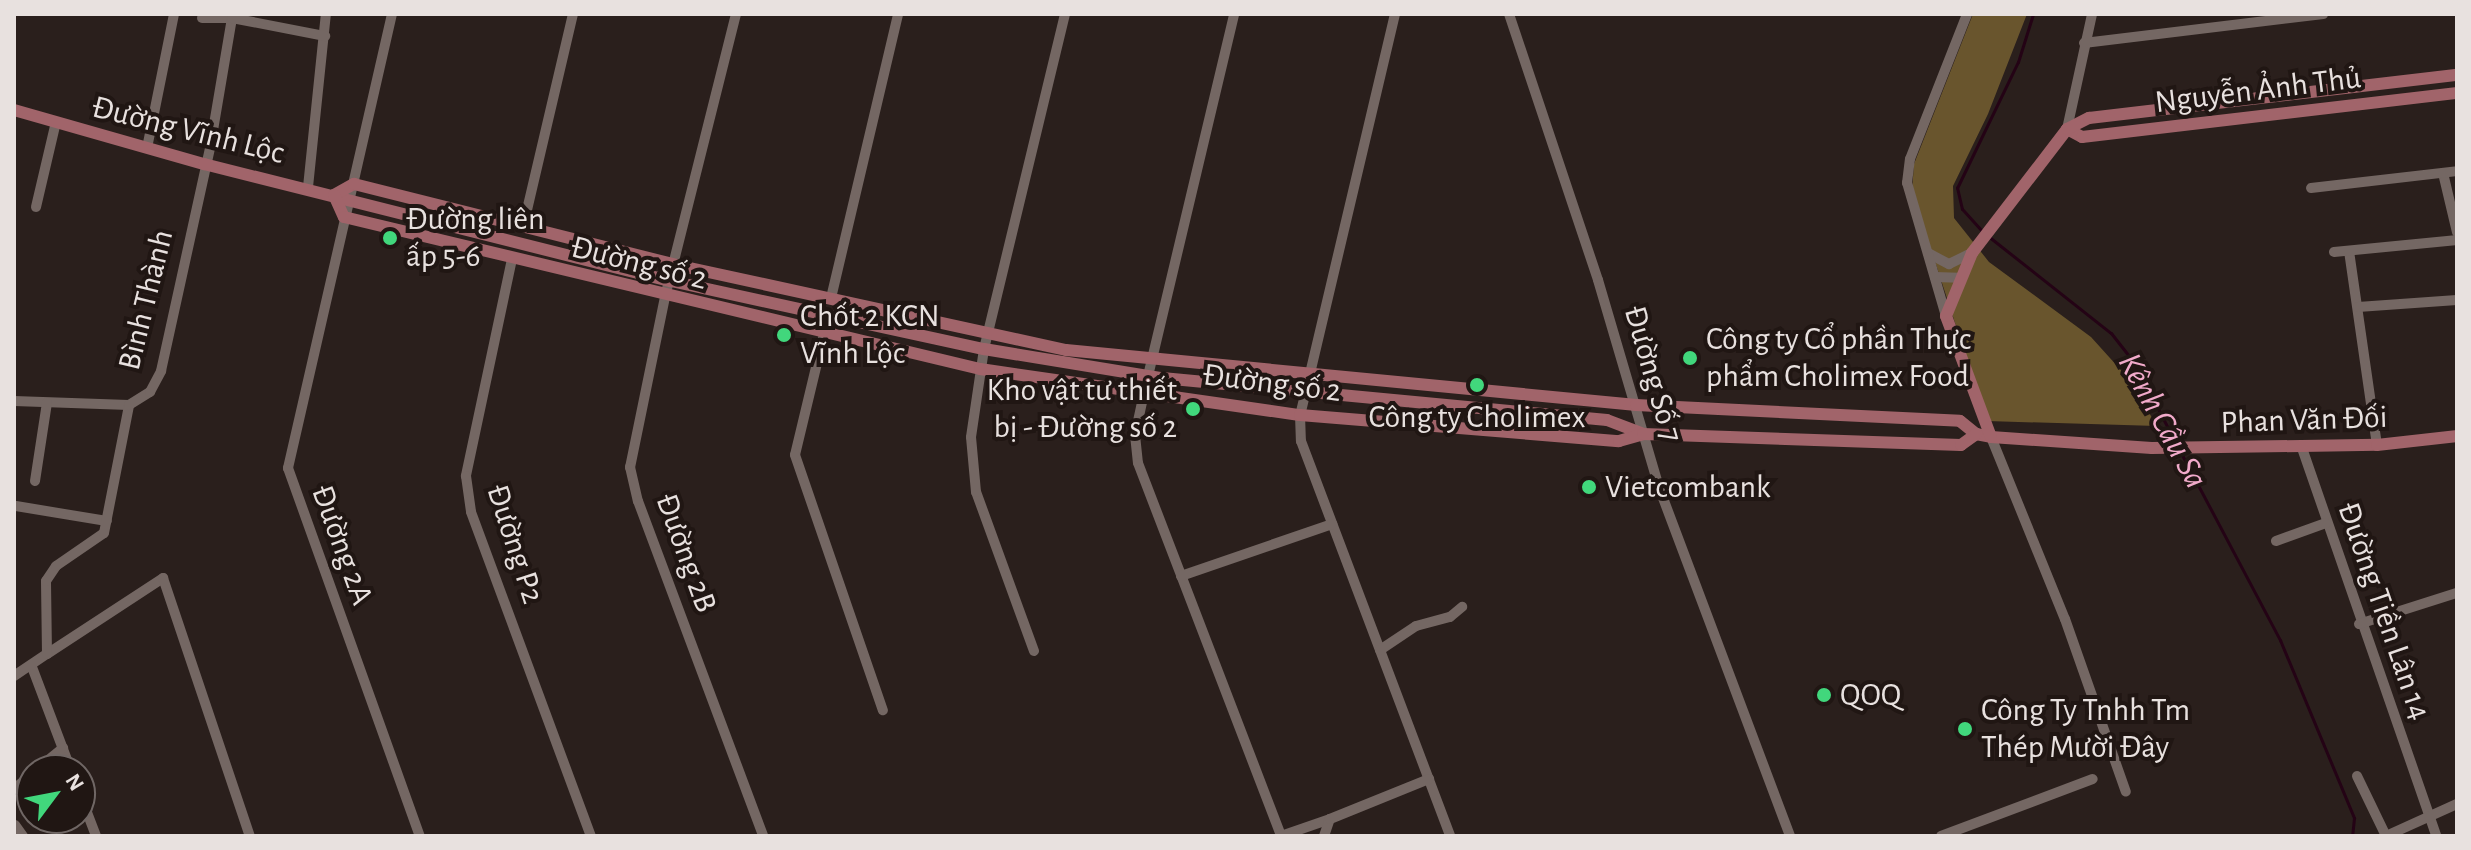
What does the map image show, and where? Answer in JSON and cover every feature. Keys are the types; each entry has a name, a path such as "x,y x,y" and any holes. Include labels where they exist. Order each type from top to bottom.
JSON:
{"main road":[{"name":"Nguyễn Ảnh Thủ","path":"2067,129 2089,118 2457,75"},
{"name":"Nguyễn Ảnh Thủ","path":"2067,129 2082,137 2457,93"},
{"name":"Đường Vĩnh Lộc","path":"14,110 204,164 350,198"},
{"path":"1991,437 1946,316 1958,278 1972,253 2067,129"},
{"path":"344,217 334,195 354,184"},
{"name":"Đường số 2","path":"354,184 676,265 1066,350 1636,405 1960,421 1976,434 1991,437 2152,448"},
{"name":"Đường số 2","path":"350,198 671,281 984,349 1148,376 1306,394 1607,420 1643,434"},
{"name":"Đường số 2","path":"344,217 665,297 980,369 1300,415 1619,441 1643,434 1961,445 1976,434"},
{"path":"1607,420 1636,405"},
{"name":"Phan Văn Đối","path":"2152,448 2302,448 2377,445 2457,436"}],"street":[{"path":"147,148 174,14"},
{"path":"308,187 326,14"},
{"name":"Đường 2A","path":"392,14 288,468 420,836"},
{"path":"523,227 573,14"},
{"name":"Đường 2B","path":"736,14 631,447 633,484 763,836"},
{"path":"831,298 898,14"},
{"path":"1034,651 976,492 971,437 984,349 1065,14"},
{"path":"1148,376 1234,14"},
{"path":"1395,14 1312,375 1300,415 1301,441 1450,836"},
{"name":"Đường Số 7","path":"1509,14 1643,434 1790,836"},
{"path":"1946,316 1907,183 1910,159 1967,14"},
{"path":"2067,129 2092,14"},
{"path":"2084,43 2323,14"},
{"path":"202,18 232,18 325,36"},
{"name":"Bình Thành","path":"47,654 43,599 48,575 97,542 107,521 129,405 150,392 161,371 232,18"},
{"path":"36,207 56,122"},
{"path":"2311,188 2457,171"},
{"path":"2443,173 2457,232"},
{"path":"2334,252 2457,240"},
{"path":"2349,251 2377,445"},
{"path":"1927,253 1949,264 1972,253"},
{"name":"Đường P2","path":"512,259 466,476 471,512 591,836"},
{"path":"1935,277 1958,278"},
{"path":"2358,307 2457,300"},
{"path":"824,334 795,455 883,710"},
{"path":"1144,393 1135,435 1138,463 1281,836 1429,779"},
{"path":"14,401 129,405"},
{"path":"35,481 47,403"},
{"path":"1991,437 2065,619 2126,792"},
{"name":"Đường Tiền Lân 14","path":"2302,448 2359,624 2436,836"},
{"path":"16,506 107,521"},
{"path":"2276,541 2326,523"},
{"path":"1181,576 1332,524"},
{"path":"14,676 163,578 250,836"},
{"path":"2359,624 2457,593"},
{"path":"1380,650 1416,626 1450,617 1462,607"},
{"path":"32,667 65,754"},
{"path":"56,754 63,748"},
{"path":"2357,776 2386,836 2427,814 2457,804"},
{"path":"1941,836 2093,779"},
{"path":"1324,836 1330,819"},
{"path":"15,825 23,836"}],"shaded area":[{"path":"1973,14 2027,14 1988,114 1953,186 1954,218 1989,262 2091,337 2128,378 2157,426 1987,421 1912,191 1914,164"}],"waterway":[{"name":"Kênh Cầu Sa","path":"1982,231 1962,209 1957,188 2018,62 2033,14"},
{"name":"Kênh Cầu Sa","path":"1988,236 2111,333 2132,360 2176,443"},
{"name":"Kênh Cầu Sa","path":"2181,453 2280,640 2354,818 2352,836"}],"place":[{"name":"Đường liên ấp 5-6","path":"390,238"},
{"name":"Chốt 2 KCN Vĩnh Lộc","path":"784,335"},
{"name":"Công ty Cổ phần Thực phẩm Cholimex Food","path":"1690,358"},
{"name":"Công ty Cholimex","path":"1477,385"},
{"name":"Kho vật tư thiết bị - Đường số 2","path":"1193,409"},
{"name":"Vietcombank","path":"1589,487"},
{"name":"QOQ","path":"1824,695"},
{"name":"Công Ty Tnhh Tm Thép Mười Đây","path":"1965,729"}]}
